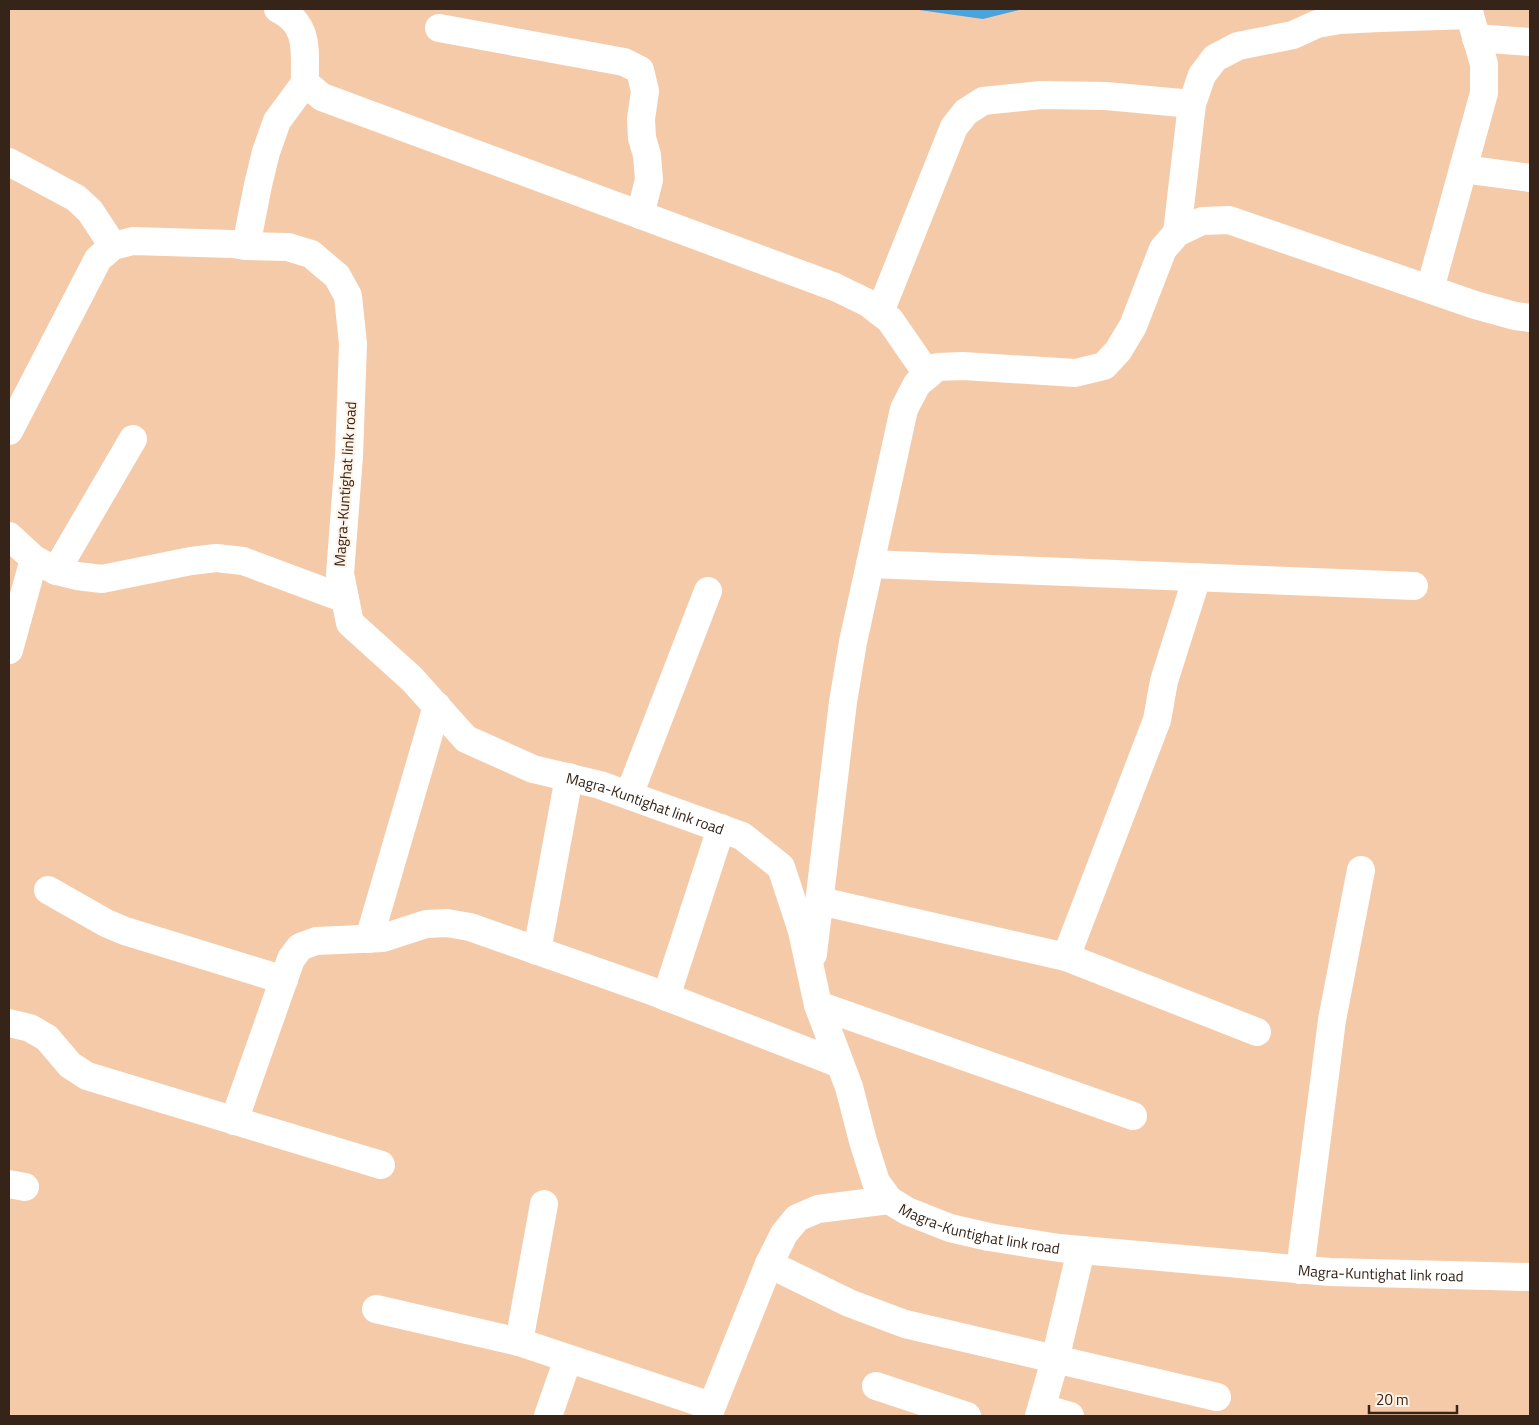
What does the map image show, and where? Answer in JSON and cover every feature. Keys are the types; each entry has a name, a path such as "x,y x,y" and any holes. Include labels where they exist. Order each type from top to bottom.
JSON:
{"street":[{"path":"246,246 266,152 277,121 305,83 304,37 293,18 278,9"},
{"path":"1177,233 1192,104 1202,75 1215,58 1238,46 1293,35 1317,24 1340,20 1471,21 1530,42"},
{"path":"1430,289 1484,93 1484,64 1471,21"},
{"path":"439,28 624,62 640,70 645,90 642,138 647,155 649,180 640,215"},
{"path":"305,83 322,97 835,288 868,303 890,320 928,375"},
{"path":"880,312 954,127 966,112 983,101 1041,95 1106,96 1192,104"},
{"path":"9,162 76,198 90,211 113,246 98,259 9,431"},
{"path":"1463,169 1530,178"},
{"path":"811,973 843,702 853,642 904,409 916,384 937,367 963,366 1075,373 1104,366 1118,351 1133,326 1163,250 1177,233 1202,221 1230,220 1475,305 1515,316 1530,318"},
{"name":"Magra-Kuntighat link road","path":"113,246 133,241 288,246 311,254 338,276 348,296 351,318 352,354 349,456 340,574 350,623 412,678 466,739 533,769 600,785 742,836 781,867 802,931 818,1005 849,1087 876,1182 889,1200 907,1211 950,1228 989,1237 1082,1250 1330,1272 1530,1277"},
{"path":"9,650 45,565 133,439"},
{"path":"9,536 45,565 77,576 102,579 191,561 216,558 243,561 345,599"},
{"path":"870,564 1414,586"},
{"path":"1066,957 1157,720 1164,681 1197,577"},
{"path":"629,795 708,591"},
{"path":"369,939 437,706"},
{"path":"537,951 569,777"},
{"path":"666,997 721,828"},
{"path":"1300,1270 1332,1020 1361,870"},
{"path":"48,890 106,923 125,931 284,980"},
{"path":"820,901 1066,957 1257,1032"},
{"path":"234,1121 291,959 300,947 316,942 383,938 426,924 447,923 470,927 666,997 840,1064"},
{"path":"818,1005 1133,1116"},
{"path":"9,1023 30,1028 47,1038 70,1065 86,1076 381,1165"},
{"path":"376,1309 519,1342 568,1358 710,1411 768,1264 784,1234 797,1218 818,1209 889,1200"},
{"path":"519,1342 544,1204"},
{"path":"1070,1416 1041,1412 1082,1250"},
{"path":"768,1264 849,1303 905,1324 1216,1397"},
{"path":"550,1416 568,1358"},
{"path":"876,1386 967,1416"}],"water":[{"path":"912,9 1023,9 983,19"}]}
